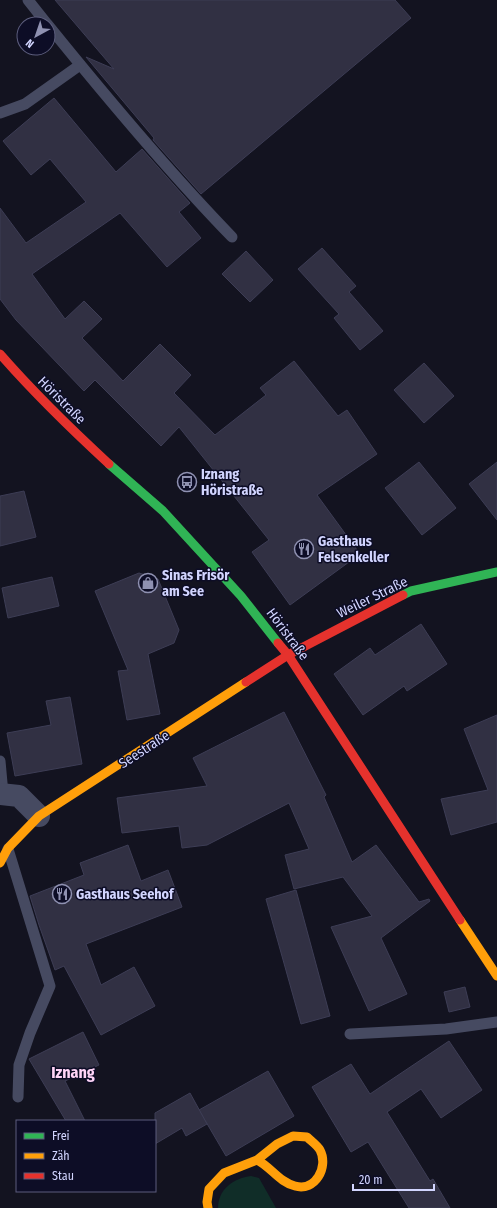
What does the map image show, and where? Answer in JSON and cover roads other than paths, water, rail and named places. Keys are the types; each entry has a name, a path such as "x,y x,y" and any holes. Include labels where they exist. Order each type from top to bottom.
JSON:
{"street":[{"name":"Höristraße","path":"0,354 28,386 84,442 163,511 241,596 288,655 497,976"},
{"name":"Weiler Straße","path":"288,655 411,591 497,572"},
{"name":"Seestraße","path":"0,862 8,848 39,816 288,655"},
{"path":"1,794 18,796 39,816"},
{"path":"208,1208 207,1202 209,1189 224,1173 257,1160 277,1144 293,1136 307,1137 320,1150 324,1164 319,1177 314,1182 308,1186 296,1187 283,1181 265,1164 257,1160"}],"lane":[{"path":"28,0 41,16"},
{"path":"56,35 190,193 232,238"},
{"path":"0,113 25,104 80,65"},
{"path":"0,761 1,794"},
{"path":"8,848 50,986 30,1033 19,1065 18,1097"},
{"path":"350,1034 446,1029 497,1022"}],"place":[{"name":"Iznang Höristraße","path":"187,482"},
{"name":"Gasthaus Felsenkeller","path":"304,549"},
{"name":"Sinas Frisör am See","path":"148,583"},
{"name":"Gasthaus Seehof","path":"62,894"}],"district":[{"name":"Iznang","path":"73,1072"}]}
